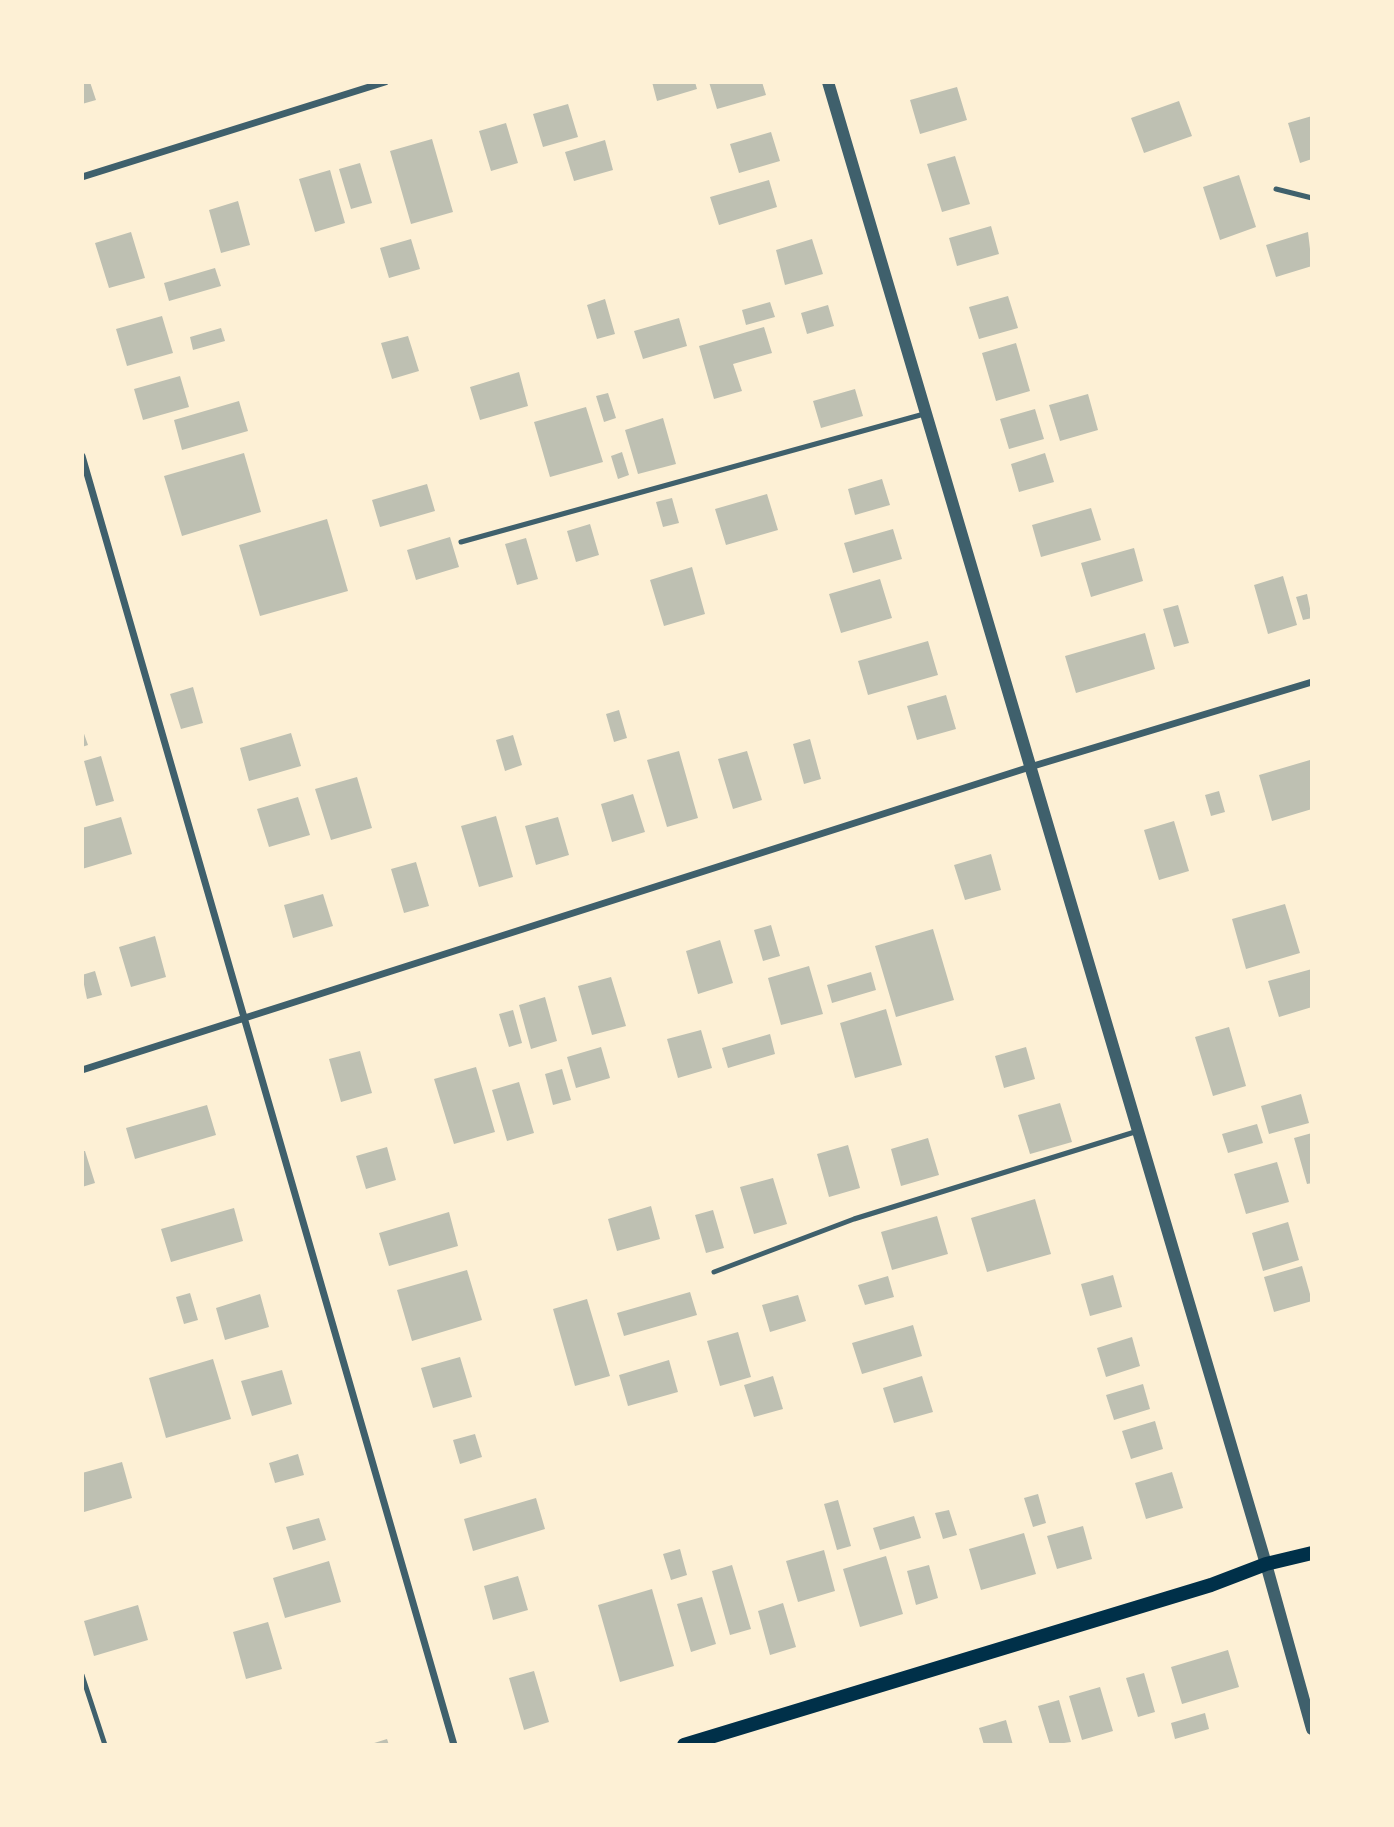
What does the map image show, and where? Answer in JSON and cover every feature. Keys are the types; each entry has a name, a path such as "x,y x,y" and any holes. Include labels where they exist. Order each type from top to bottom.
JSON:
{"main road":[{"path":"684,1745 1211,1584 1266,1564 1312,1553"}],"street":[{"path":"82,177 385,82"},
{"path":"828,82 1266,1564 1312,1729"},
{"path":"82,456 454,1745"},
{"path":"82,1070 1030,767 1312,682"}],"lane":[{"path":"1276,189 1312,198"},
{"path":"461,542 925,413"},
{"path":"714,1272 854,1219 1138,1131"},
{"path":"82,1675 105,1745"}],"building":[{"path":"82,82 90,82 96,100 82,104"},
{"path":"652,82 695,82 697,89 657,101"},
{"path":"709,82 762,82 766,95 717,109"},
{"path":"957,87 967,120 920,134 910,100"},
{"path":"1179,101 1192,136 1144,153 1131,118"},
{"path":"568,104 578,137 543,147 533,114"},
{"path":"1312,116 1312,159 1300,163 1288,123"},
{"path":"506,123 518,163 491,171 479,131"},
{"path":"771,132 780,161 739,173 730,144"},
{"path":"432,139 453,212 411,224 390,151"},
{"path":"605,140 613,170 574,181 565,152"},
{"path":"955,156 970,204 942,212 927,164"},
{"path":"360,163 372,203 351,209 339,169"},
{"path":"330,170 345,223 315,232 299,179"},
{"path":"1239,175 1256,227 1220,240 1203,187"},
{"path":"769,180 777,207 719,225 710,197"},
{"path":"238,201 250,245 221,253 209,210"},
{"path":"991,226 999,254 957,266 949,238"},
{"path":"131,232 145,278 109,288 95,243"},
{"path":"1308,232 1312,266 1276,277 1266,245"},
{"path":"411,239 420,269 389,278 380,248"},
{"path":"812,239 823,274 785,285 776,250"},
{"path":"215,268 221,286 169,301 164,283"},
{"path":"1008,296 1018,328 979,339 969,307"},
{"path":"605,299 615,334 597,339 587,305"},
{"path":"770,302 775,317 746,325 742,310"},
{"path":"828,305 834,326 807,334 801,313"},
{"path":"162,316 173,353 127,366 116,329"},
{"path":"679,318 687,346 643,359 634,331"},
{"path":"764,327 772,353 733,364 742,391 714,399 699,346"},
{"path":"221,328 225,341 193,350 190,337"},
{"path":"408,336 419,371 392,379 381,343"},
{"path":"1016,343 1030,391 996,401 982,353"},
{"path":"519,372 528,406 480,420 470,387"},
{"path":"180,376 189,407 143,420 134,389"},
{"path":"855,389 863,416 821,428 813,401"},
{"path":"608,393 616,418 604,422 596,396"},
{"path":"1088,394 1098,430 1060,441 1049,405"},
{"path":"239,401 248,431 182,450 174,420"},
{"path":"586,407 603,462 550,477 534,422"},
{"path":"1035,409 1044,439 1009,449 1000,419"},
{"path":"663,418 676,464 638,474 625,430"},
{"path":"622,452 629,475 618,479 611,456"},
{"path":"244,453 261,512 182,536 164,476"},
{"path":"1045,453 1054,482 1019,492 1011,464"},
{"path":"882,479 890,505 855,515 848,489"},
{"path":"427,484 435,511 380,527 372,500"},
{"path":"767,494 778,530 726,545 715,509"},
{"path":"672,498 679,523 663,527 656,502"},
{"path":"1091,508 1101,540 1041,557 1032,525"},
{"path":"327,519 348,591 260,616 239,545"},
{"path":"590,524 599,555 576,562 567,531"},
{"path":"893,529 902,559 853,573 844,543"},
{"path":"450,537 459,567 416,580 407,550"},
{"path":"526,538 538,579 517,585 505,544"},
{"path":"1134,548 1143,581 1091,597 1081,563"},
{"path":"692,567 705,614 664,626 650,580"},
{"path":"1283,576 1297,625 1268,634 1254,585"},
{"path":"880,579 892,618 841,633 829,594"},
{"path":"1307,594 1312,618 1303,620 1296,597"},
{"path":"1178,605 1189,643 1174,647 1163,609"},
{"path":"1145,633 1155,669 1076,693 1065,656"},
{"path":"928,641 938,675 868,695 858,661"},
{"path":"193,687 203,723 181,729 170,694"},
{"path":"946,695 956,729 917,740 907,706"},
{"path":"619,710 627,738 614,742 606,714"},
{"path":"82,728 88,745 82,747"},
{"path":"291,733 301,766 249,781 240,748"},
{"path":"513,735 522,765 505,771 496,740"},
{"path":"810,739 821,779 804,784 793,744"},
{"path":"679,751 698,818 667,827 647,760"},
{"path":"747,751 762,800 733,809 718,759"},
{"path":"101,756 114,801 96,806 84,761"},
{"path":"1310,760 1312,809 1272,821 1259,775"},
{"path":"357,777 372,828 331,840 315,789"},
{"path":"1219,791 1225,812 1211,816 1205,795"},
{"path":"633,794 645,832 612,842 601,804"},
{"path":"298,797 310,835 269,847 257,809"},
{"path":"496,816 513,877 479,887 461,826"},
{"path":"121,817 132,854 82,869 82,828"},
{"path":"558,817 569,855 536,865 525,826"},
{"path":"1174,821 1189,871 1159,880 1144,830"},
{"path":"991,854 1001,890 965,900 954,865"},
{"path":"416,862 429,906 404,913 391,869"},
{"path":"323,894 333,926 293,938 284,905"},
{"path":"1285,904 1300,953 1246,969 1232,919"},
{"path":"771,925 780,956 763,961 754,930"},
{"path":"933,929 954,1000 896,1017 875,946"},
{"path":"155,936 166,977 131,987 119,947"},
{"path":"720,940 733,983 698,994 686,951"},
{"path":"809,966 823,1014 781,1025 768,978"},
{"path":"1312,969 1312,1007 1279,1017 1268,981"},
{"path":"95,971 102,995 87,999 82,975"},
{"path":"871,972 876,990 832,1003 827,985"},
{"path":"611,977 626,1026 592,1035 578,986"},
{"path":"545,997 557,1041 531,1049 519,1005"},
{"path":"886,1009 902,1065 855,1078 840,1023"},
{"path":"513,1010 522,1043 509,1047 499,1014"},
{"path":"1229,1027 1246,1086 1213,1096 1195,1037"},
{"path":"701,1030 712,1068 678,1078 667,1039"},
{"path":"770,1034 775,1054 728,1068 722,1048"},
{"path":"601,1047 610,1078 576,1088 567,1057"},
{"path":"1026,1047 1035,1079 1004,1088 995,1056"},
{"path":"360,1051 372,1093 341,1102 329,1059"},
{"path":"476,1067 495,1132 454,1144 434,1079"},
{"path":"562,1069 571,1100 553,1105 545,1074"},
{"path":"519,1082 534,1133 507,1141 492,1090"},
{"path":"1301,1094 1309,1123 1269,1134 1261,1106"},
{"path":"1060,1103 1072,1142 1030,1154 1018,1115"},
{"path":"207,1105 216,1135 135,1159 126,1128"},
{"path":"1257,1124 1263,1143 1228,1153 1222,1134"},
{"path":"1312,1133 1312,1183 1307,1184 1294,1138"},
{"path":"928,1138 939,1175 901,1186 891,1149"},
{"path":"848,1145 860,1188 829,1197 817,1154"},
{"path":"387,1147 396,1180 366,1189 356,1156"},
{"path":"82,1151 85,1151 95,1183 82,1187"},
{"path":"1277,1162 1289,1202 1246,1214 1234,1174"},
{"path":"773,1178 787,1224 754,1234 740,1187"},
{"path":"1035,1199 1051,1254 987,1272 971,1218"},
{"path":"651,1206 660,1239 617,1251 608,1219"},
{"path":"234,1208 243,1241 171,1262 161,1229"},
{"path":"713,1210 724,1248 706,1253 695,1215"},
{"path":"449,1212 458,1246 389,1266 379,1233"},
{"path":"937,1216 948,1254 892,1270 881,1232"},
{"path":"1288,1222 1299,1260 1263,1271 1252,1233"},
{"path":"1302,1266 1312,1301 1274,1312 1264,1277"},
{"path":"467,1270 482,1320 412,1341 397,1290"},
{"path":"1113,1275 1122,1307 1090,1316 1081,1284"},
{"path":"888,1276 894,1297 865,1305 858,1285"},
{"path":"690,1292 697,1315 624,1336 617,1313"},
{"path":"190,1293 198,1320 184,1324 176,1297"},
{"path":"260,1294 269,1327 225,1340 216,1308"},
{"path":"798,1295 806,1321 770,1332 762,1305"},
{"path":"587,1299 610,1376 575,1386 553,1309"},
{"path":"913,1325 922,1356 862,1374 852,1343"},
{"path":"738,1332 751,1377 720,1386 707,1341"},
{"path":"1132,1337 1140,1366 1106,1377 1097,1348"},
{"path":"460,1357 472,1397 433,1408 421,1368"},
{"path":"213,1359 231,1419 166,1438 149,1378"},
{"path":"669,1360 678,1392 628,1406 619,1375"},
{"path":"282,1370 292,1404 252,1416 241,1381"},
{"path":"773,1376 783,1409 754,1417 744,1385"},
{"path":"922,1376 933,1412 894,1423 883,1388"},
{"path":"1143,1384 1150,1409 1114,1420 1106,1395"},
{"path":"1155,1421 1163,1449 1131,1459 1122,1431"},
{"path":"475,1434 482,1457 460,1464 453,1440"},
{"path":"298,1454 304,1475 275,1483 269,1463"},
{"path":"122,1462 132,1498 84,1512 82,1473"},
{"path":"1172,1472 1183,1508 1146,1519 1135,1483"},
{"path":"1038,1494 1046,1523 1033,1527 1024,1498"},
{"path":"536,1498 545,1529 473,1551 464,1519"},
{"path":"838,1500 851,1546 837,1550 824,1504"},
{"path":"949,1510 957,1535 943,1539 935,1513"},
{"path":"914,1516 921,1538 880,1550 873,1528"},
{"path":"319,1518 326,1540 293,1550 286,1527"},
{"path":"1083,1526 1092,1559 1057,1569 1047,1536"},
{"path":"1024,1533 1036,1574 981,1590 969,1549"},
{"path":"680,1549 687,1575 671,1580 663,1554"},
{"path":"824,1550 835,1591 798,1602 786,1561"},
{"path":"886,1556 903,1614 860,1627 843,1569"},
{"path":"329,1561 341,1602 285,1618 273,1578"},
{"path":"732,1565 751,1629 730,1635 712,1571"},
{"path":"929,1565 938,1598 916,1605 907,1571"},
{"path":"518,1576 528,1610 493,1620 484,1586"},
{"path":"652,1589 674,1666 620,1682 598,1605"},
{"path":"702,1597 716,1644 691,1652 677,1604"},
{"path":"783,1603 796,1647 770,1655 758,1611"},
{"path":"138,1605 148,1640 94,1656 84,1621"},
{"path":"268,1622 282,1669 246,1679 233,1632"},
{"path":"1228,1650 1239,1687 1182,1704 1171,1667"},
{"path":"534,1671 549,1722 524,1730 509,1678"},
{"path":"1144,1673 1155,1712 1138,1717 1126,1678"},
{"path":"1100,1687 1113,1731 1082,1740 1069,1696"},
{"path":"1059,1700 1071,1742 1050,1745 1038,1706"},
{"path":"1205,1713 1209,1729 1175,1739 1171,1723"},
{"path":"1006,1720 1013,1745 984,1745 979,1728"},
{"path":"387,1739 389,1745 371,1745 371,1744"}]}
